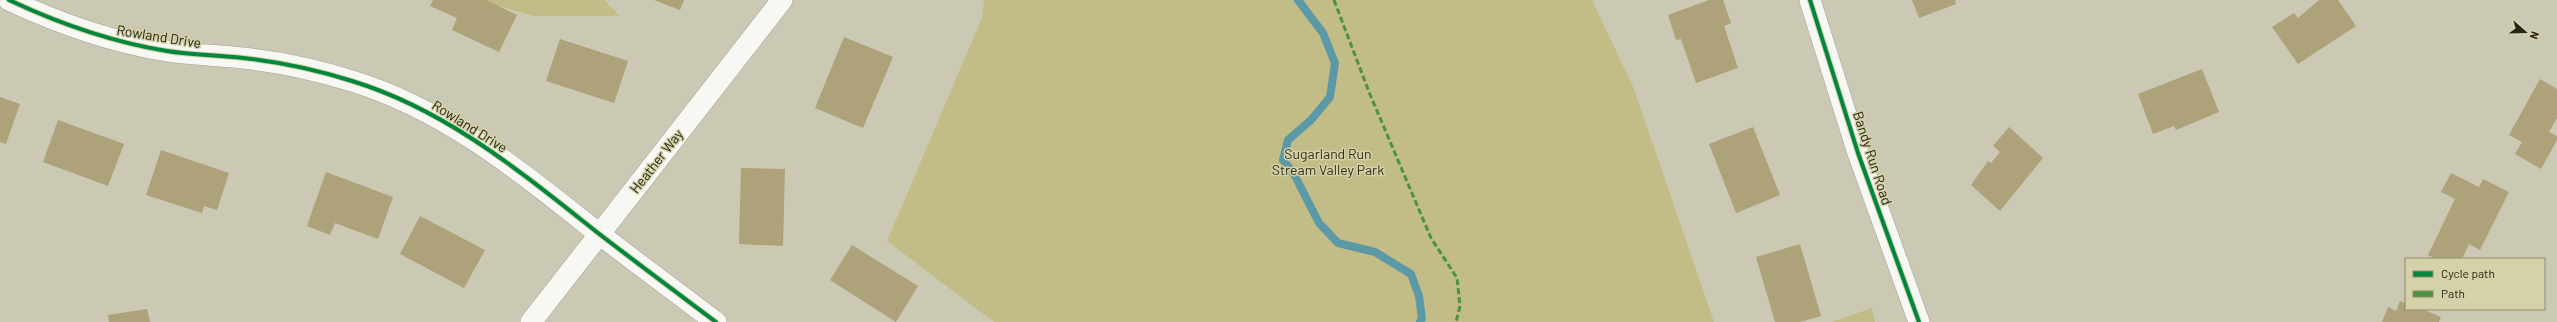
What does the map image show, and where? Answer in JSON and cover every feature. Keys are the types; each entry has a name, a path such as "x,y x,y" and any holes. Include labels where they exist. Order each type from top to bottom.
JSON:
{"street":[{"name":"Rowland Drive","path":"9,0 54,21 107,39 168,52 243,58 302,67 368,87 413,104 467,134 528,177 599,234 716,322"},
{"name":"Heather Way","path":"531,322 782,0"},
{"name":"Bandy Run Road","path":"1810,0 1858,153 1919,322"}],"green space":[{"path":"477,0 604,0 620,16 534,16"},
{"name":"Sugarland Run Stream Valley Park","path":"984,0 1592,0 1634,89 1714,322 994,322 887,241 982,18"},
{"path":"1872,308 1875,322 1832,322"}],"building":[{"path":"433,0 486,0 517,15 499,52 452,30 457,18 430,6"},
{"path":"654,0 684,0 680,10"},
{"path":"1709,0 1723,0 1731,23 1724,26 1738,68 1696,83 1681,39 1676,40 1668,15"},
{"path":"1912,0 1955,0 1956,4 1919,18"},
{"path":"2319,0 2338,0 2356,26 2298,64 2272,27 2294,13 2298,18"},
{"path":"844,37 893,57 863,128 815,108"},
{"path":"560,39 628,61 614,103 546,81"},
{"path":"2202,69 2219,112 2176,130 2174,126 2153,134 2138,94"},
{"path":"2540,79 2557,89 2557,118 2549,132 2557,136 2557,140 2541,169 2515,154 2522,142 2509,135"},
{"path":"0,97 20,104 6,144 0,142"},
{"path":"58,120 124,144 108,186 43,162"},
{"path":"1753,127 1780,195 1736,213 1709,144"},
{"path":"2009,127 2043,158 2000,211 1971,185 1988,161 1991,163 2000,152 1993,146"},
{"path":"161,150 229,173 217,210 204,206 202,213 146,195"},
{"path":"741,168 785,169 783,246 739,244"},
{"path":"326,172 393,197 378,239 335,223 330,235 307,226"},
{"path":"2451,173 2479,187 2483,179 2509,192 2480,250 2469,244 2462,258 2434,258 2428,255 2455,199 2441,192"},
{"path":"420,216 485,250 464,288 400,254"},
{"path":"1800,244 1821,316 1800,322 1775,322 1756,257"},
{"path":"852,245 918,286 896,322 830,280"},
{"path":"2400,301 2405,303 2405,310 2424,310 2441,317 2439,322 2382,322 2388,307 2396,311"},
{"path":"147,309 150,322 109,322 108,315"}],"waterway":[{"path":"1298,0 1323,33 1335,63 1330,97 1311,120 1288,140 1283,160 1294,174 1319,223 1338,243 1375,252 1411,274 1419,296 1422,319 1420,322"}],"marked path":[{"path":"1334,0 1369,92 1431,238 1457,278 1460,306 1456,322"}],"cycle path":[{"path":"9,0 47,17 126,43 176,52 243,58 285,64 339,77 387,93 452,126 482,145 512,166 716,322"},
{"path":"1810,0 1858,153 1919,322"}]}
